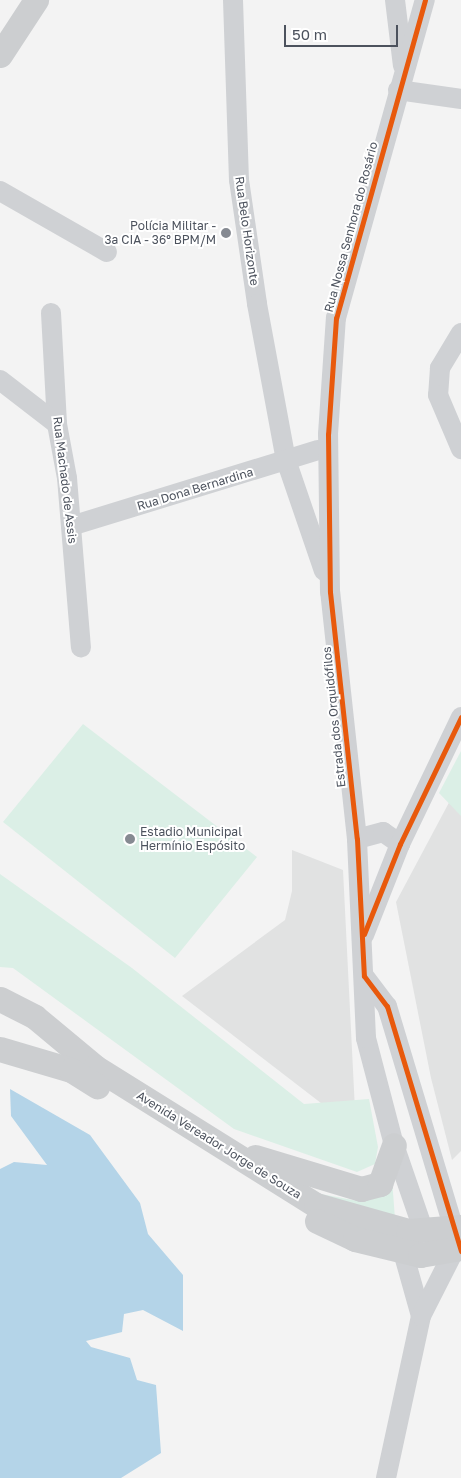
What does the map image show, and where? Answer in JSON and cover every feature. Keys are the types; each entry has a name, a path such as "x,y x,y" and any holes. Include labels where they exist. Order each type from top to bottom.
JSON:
{"main road":[{"path":"0,55 36,0"},
{"name":"Avenida Vereador Jorge de Souza","path":"0,998 36,1017 94,1067 316,1205 368,1224 424,1232 461,1227"},
{"name":"Avenida Vereador Jorge de Souza","path":"0,1050 71,1070 304,1215 356,1239 403,1252 431,1256 459,1250"},
{"path":"224,1147 361,1189 380,1184 394,1145"}],"street":[{"name":"Rua Belo Horizonte","path":"233,0 239,180 286,460 302,503 330,592"},
{"path":"395,0 401,82 461,99"},
{"name":"Rua Nossa Senhora do Rosário","path":"330,592 325,450 336,318 425,0"},
{"path":"0,191 107,252"},
{"name":"Rua Machado de Assis","path":"51,313 57,424 71,526 81,647"},
{"path":"461,334 440,368 438,395 461,449"},
{"path":"0,380 57,424"},
{"name":"Rua Dona Bernardina","path":"71,526 286,460 325,450"},
{"path":"302,503 328,499"},
{"name":"Estrada dos Orquidófilos","path":"330,592 357,839"},
{"path":"362,940 388,879 400,844 461,717"},
{"path":"400,844 383,832 357,839 366,1038 394,1145 424,1232"},
{"path":"359,865 378,879 388,879"},
{"path":"364,976 387,1006 459,1250 420,1316 386,1478"},
{"path":"366,1038 387,1006"},
{"path":"403,1252 420,1316"}],"shaded area":[{"path":"461,780 461,1151 452,1160 431,1078 396,902"},
{"path":"292,850 343,870 356,1130 182,996 285,920 292,891"}],"green space":[{"name":"Estadio Municipal Hermínio Espósito","path":"83,724 257,857 175,958 3,822"},
{"path":"461,751 461,816 439,793"},
{"path":"0,874 132,968 304,1104 369,1099 378,1147 375,1164 357,1172 234,1129 13,968 0,967"},
{"path":"392,1179 395,1219 337,1205 297,1180 321,1194 358,1201 377,1195"}],"water":[{"path":"10,1089 90,1135 140,1203 148,1234 183,1275 183,1331 143,1310 124,1314 122,1332 86,1341 91,1347 130,1358 137,1380 156,1385 161,1453 121,1478 0,1478 0,1169 14,1162 47,1165 11,1116"}],"cycle path":[{"path":"425,0 336,318 328,434 330,592 357,839 364,976 387,1006 461,1251"},
{"path":"364,934 400,844 461,717"}],"place":[{"name":"Polícia Militar - 3ª CIA - 36º BPM/M","path":"226,233"},
{"name":"Estadio Municipal Hermínio Espósito","path":"130,839"}]}
